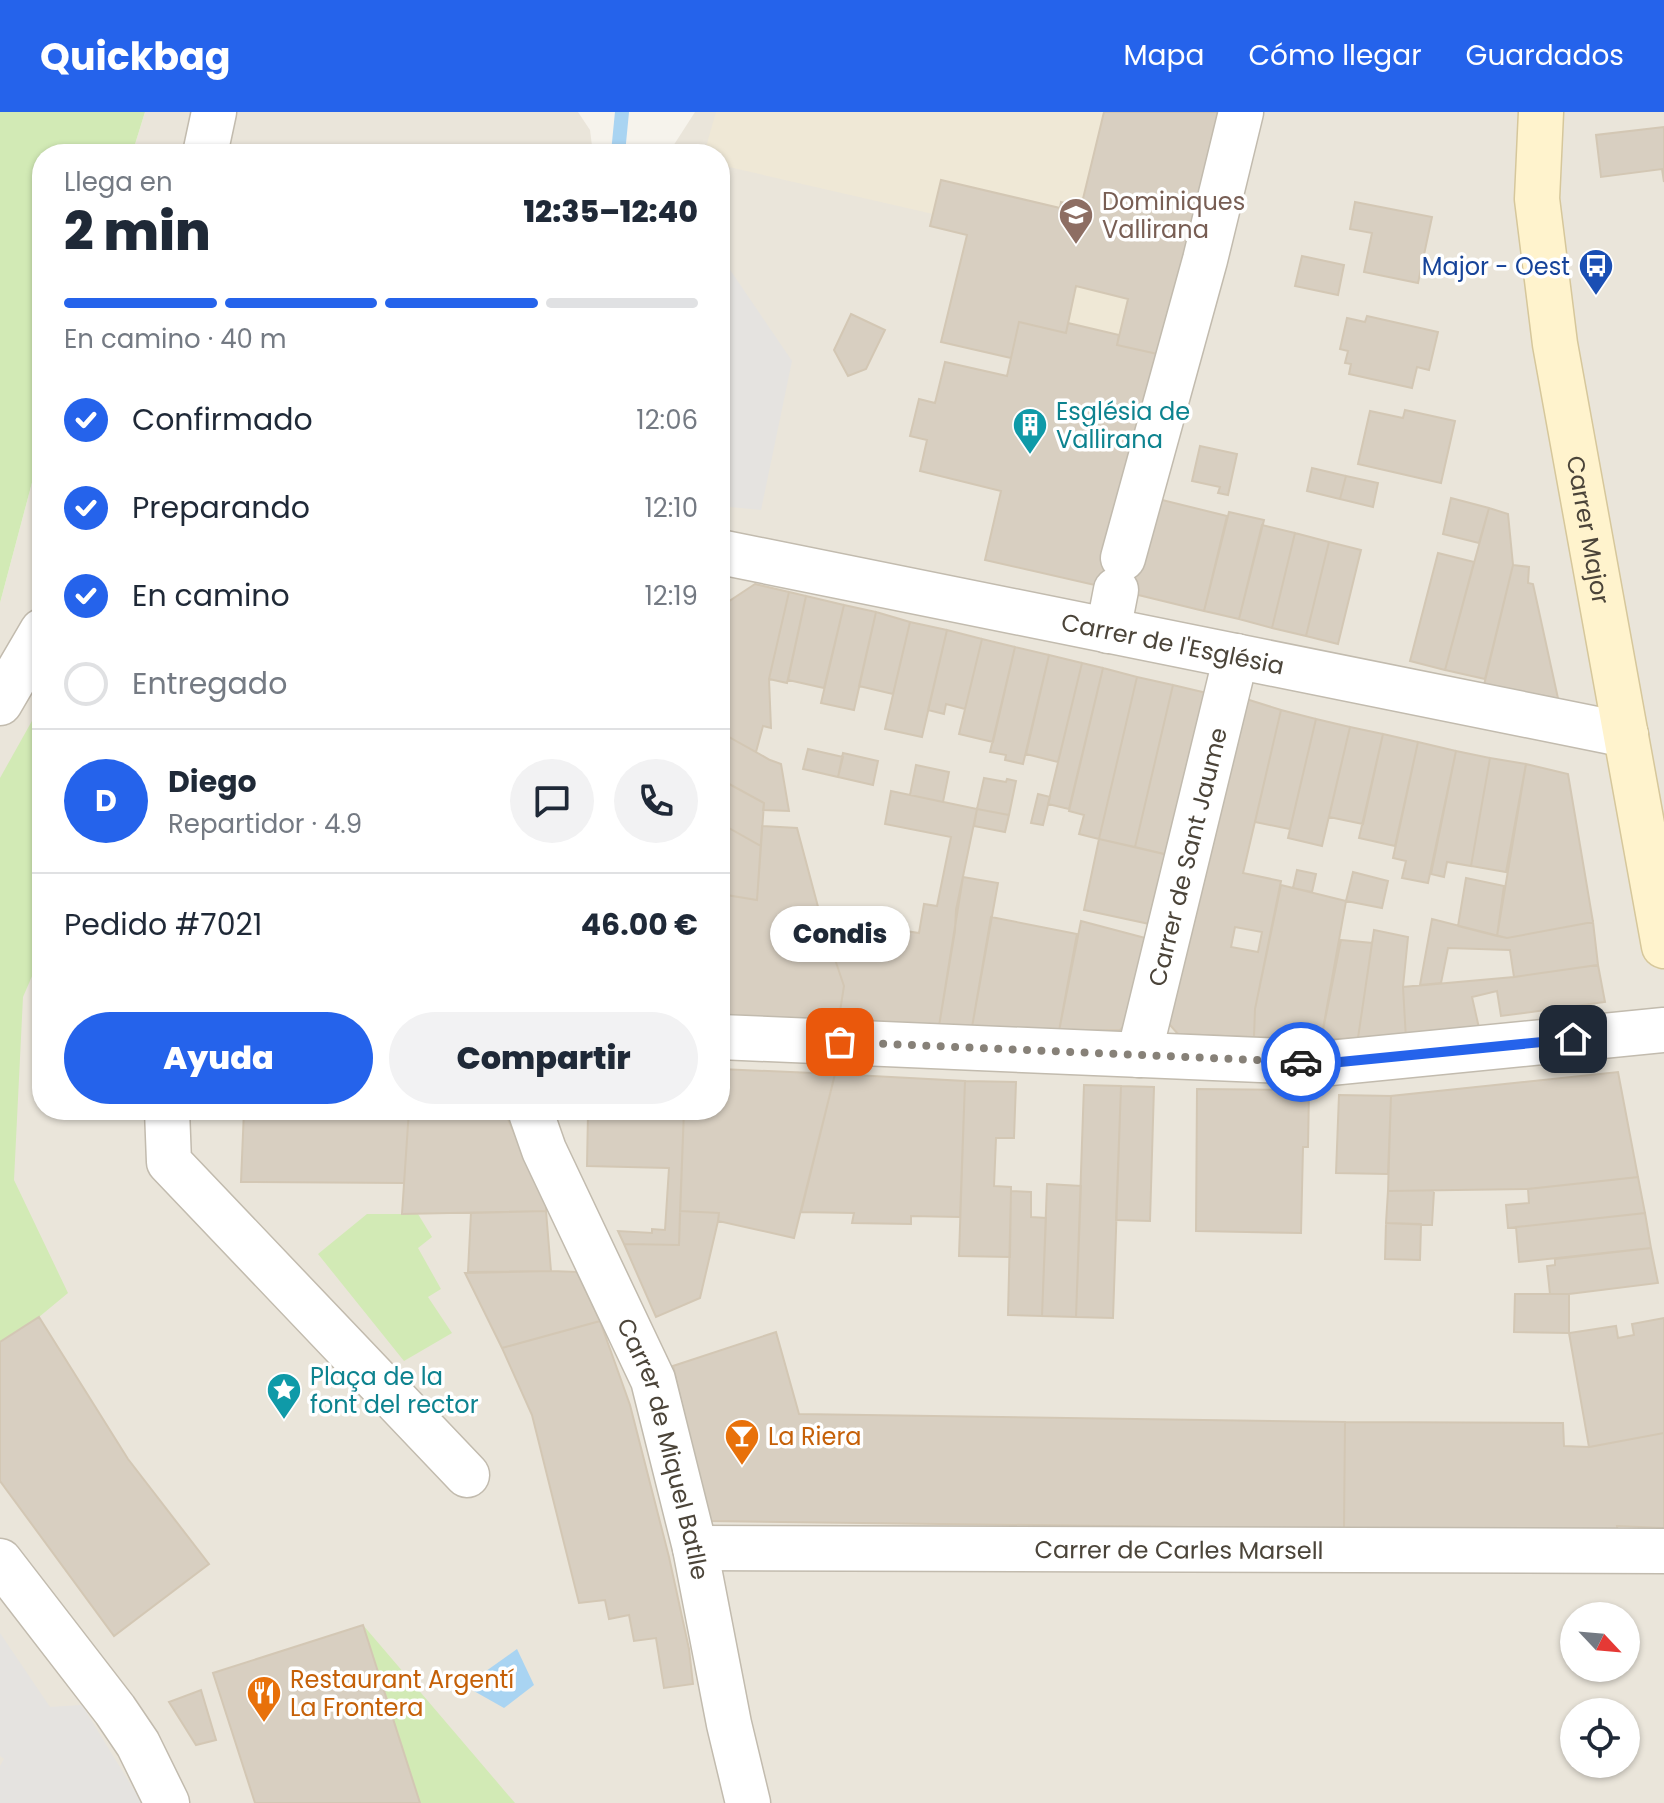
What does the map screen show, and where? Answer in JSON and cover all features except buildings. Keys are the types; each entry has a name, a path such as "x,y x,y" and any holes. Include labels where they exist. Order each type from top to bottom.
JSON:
{"street":[{"path":"207,144 214,112"},
{"path":"1116,593 1241,112"},
{"name":"Carrer Major","path":"1541,112 1537,199 1545,278 1664,946"},
{"name":"Carrer de l'Església","path":"730,553 1116,593 1236,656 1626,735"},
{"path":"0,703 32,649"},
{"name":"Carrer de Sant Jaume","path":"1139,1055 1236,656"},
{"path":"730,1037 1330,1063 1664,1030"},
{"path":"167,1120 169,1162 467,1475"},
{"name":"Carrer de Miquel Batlle","path":"534,1120 544,1150 653,1380 695,1548 729,1724 748,1803"},
{"name":"Carrer de Carles Marsell","path":"695,1548 1664,1551"},
{"path":"0,1561 115,1710 138,1744 167,1803"}],"shaded area":[{"path":"145,112 578,112 590,130 592,144 135,144"},
{"path":"695,112 1664,112 1664,1803 0,1803 0,603 32,483 32,1120 730,1120 730,144 674,144"},
{"name":"Dominiques Vallirana","path":"716,112 1219,112 1162,355 1019,322 1011,358 941,342 967,235 933,214 730,167 730,144 707,144"},
{"path":"730,270 792,361 761,510 730,507"},
{"path":"0,1633 50,1707 82,1705 142,1803 0,1803 0,1766 4,1759 0,1756"}],"green space":[{"path":"0,112 145,112 135,144 32,144 32,483 0,603"},
{"path":"32,721 32,976 23,997 14,1180 68,1293 39,1317 0,1342 0,778"},
{"path":"367,1214 418,1214 432,1237 418,1248 441,1289 428,1297 452,1333 404,1361 318,1254"},
{"path":"363,1625 515,1803 420,1803"}],"water":[{"path":"517,1649 534,1685 504,1708 465,1686"}],"waterway":[{"path":"619,144 622,112"}],"way so far":[{"path":"840,1042 1301,1062"}],"place":[{"name":"Dominiques Vallirana","path":"1076,246"},
{"name":"Major - Oest","path":"1596,297"},
{"name":"Església de Vallirana","path":"1030,456"},
{"name":"Condis","path":"840,1042"},
{"name":"Plaça de la font del rector","path":"284,1421"},
{"name":"La Riera","path":"742,1467"},
{"name":"Restaurant Argentí La Frontera","path":"264,1724"}],"route":[{"path":"1301,1062 1330,1063 1573,1039"}]}
